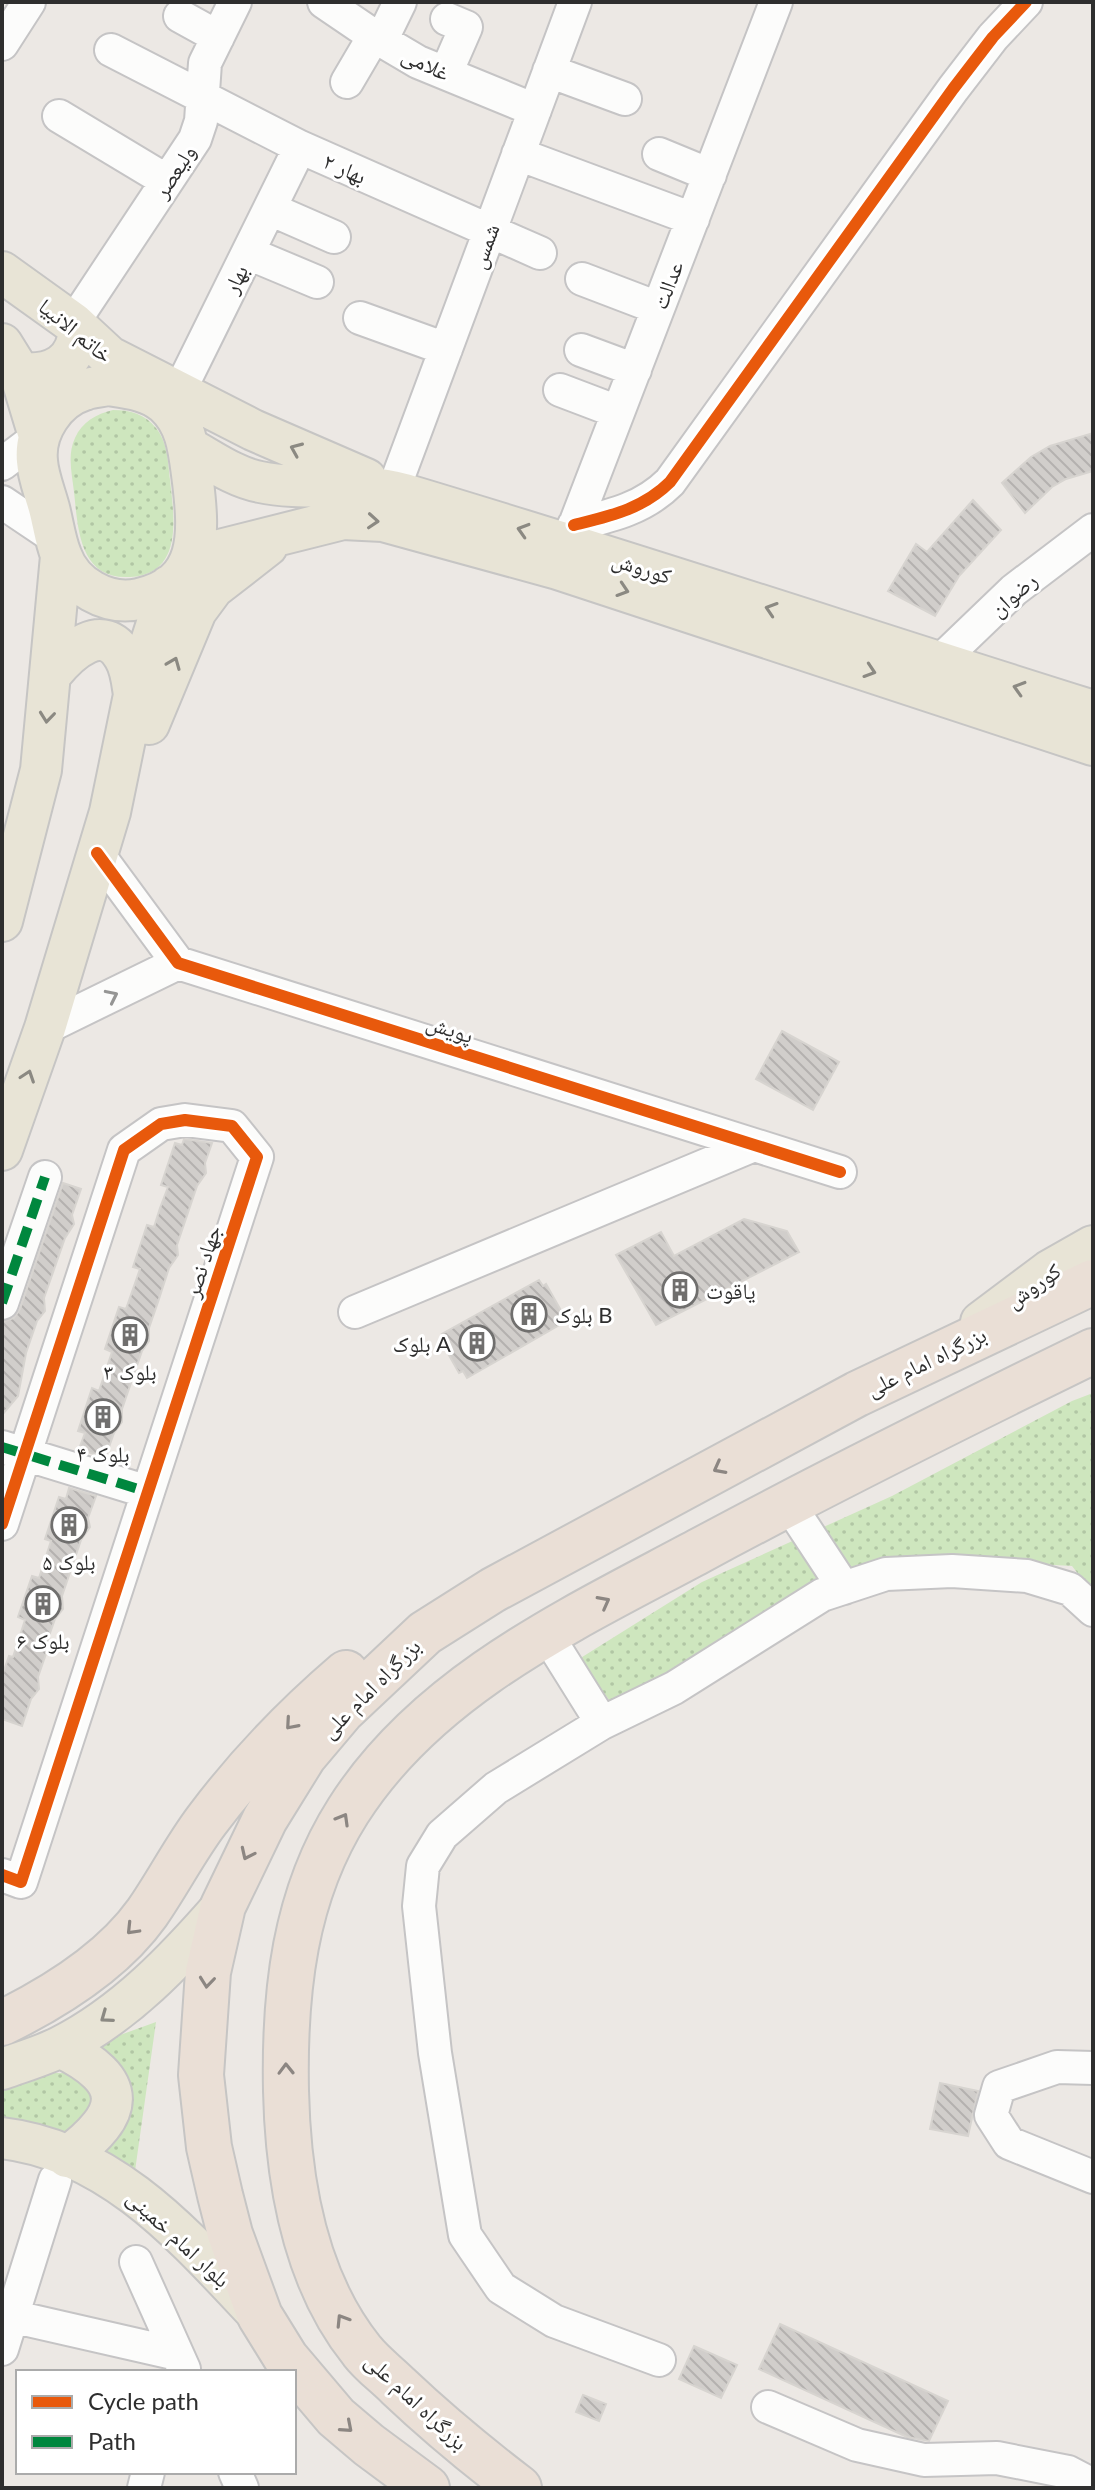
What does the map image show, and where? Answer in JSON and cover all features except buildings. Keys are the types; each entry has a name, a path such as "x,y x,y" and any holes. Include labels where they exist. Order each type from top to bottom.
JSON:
{"highway":[{"name":"بزرگراه امام علی","path":"427,2488 336,2417 286,2358 260,2316 230,2234 220,2195 209,2147 201,2075 208,1972 223,1906 265,1819 304,1756 342,1711 425,1633 493,1590 857,1394 1093,1282"},
{"name":"بزرگراه امام علی","path":"519,2488 422,2409 363,2352 327,2295 301,2221 290,2160 286,2041 292,1959 302,1913 330,1842 349,1809 403,1740 440,1707 491,1669 547,1635 882,1453 1093,1351"},
{"path":"857,1394 852,1412 856,1430 867,1444 882,1453"},
{"path":"770,1441 795,1451 803,1461 806,1475 802,1488 792,1501"},
{"path":"2,2023 44,2003 95,1966 145,1915 207,1820 302,1711 398,1628 493,1590"}],"main road":[{"name":"خاتم الانبیا","path":"2,272 76,326 110,357 165,398"},
{"path":"11,359 44,374 63,365 76,349 76,326"},
{"path":"11,359 39,436 37,463 59,548 70,572 99,595 117,600 135,600 153,595 181,572"},
{"path":"39,436 54,410 67,398 83,390 108,385 165,398 253,430 393,491"},
{"path":"110,812 134,695 181,572 197,539 198,522 189,448 184,431 165,398"},
{"name":"کوروش","path":"189,448 256,482 393,491 1093,711"},
{"name":"کوروش","path":"181,572 296,530 343,519 383,521 567,546 1093,745"},
{"path":"2,1150 45,1028 110,812 196,611 213,588 246,559 296,530"},
{"path":"2,921 41,770 52,673 59,548"},
{"path":"52,673 85,643 94,640 106,642 124,656 134,695"},
{"name":"کوروش","path":"937,1355 1049,1271 1093,1246"},
{"path":"2,2069 60,2047 102,2021 150,1983 223,1906"},
{"path":"60,2047 94,2067 107,2082 113,2100 106,2122 61,2168"},
{"name":"بلوار امام خمینی","path":"2,2138 49,2149 61,2168 109,2174 189,2240 260,2316"}],"street":[{"name":"ولیعصر","path":"76,326 195,139 201,121 205,63 235,2"},
{"path":"347,82 400,2"},
{"name":"شمس","path":"393,491 575,2"},
{"name":"عدالت","path":"567,546 776,2"},
{"path":"567,546 623,513 654,499 670,482 953,89 993,37 1026,2"},
{"name":"غلامی","path":"333,5 418,62 535,110"},
{"path":"2,44 17,8"},
{"path":"180,16 218,37"},
{"path":"446,73 466,27 447,19"},
{"name":"بهار ۲","path":"111,50 300,147 540,253"},
{"path":"549,71 625,99"},
{"path":"59,116 167,181"},
{"name":"بهار","path":"165,398 248,253 300,147"},
{"path":"518,154 693,219"},
{"path":"659,154 710,175"},
{"path":"270,209 334,237"},
{"path":"248,253 317,282"},
{"path":"582,279 658,308"},
{"path":"360,318 446,349"},
{"path":"581,350 635,370"},
{"path":"560,390 618,412"},
{"path":"2,464 39,436"},
{"path":"2,502 59,548"},
{"name":"رضوان","path":"938,663 1014,590 1093,530"},
{"path":"45,1028 178,963 97,853"},
{"name":"پویش","path":"178,963 840,1172"},
{"name":"جهاد نصر","path":"2,1524 13,1451 124,1150 161,1124 185,1120 232,1126 257,1157 21,1882 2,1875"},
{"path":"355,1312 754,1145"},
{"path":"2,1303 45,1177"},
{"path":"13,1451 148,1492"},
{"path":"792,1501 844,1588"},
{"path":"659,2360 554,2321 501,2288 465,2235 435,2053 419,1906 423,1866 442,1835 496,1788 602,1723 674,1688 822,1595 886,1574 952,1571 1027,1576 1070,1589 1093,1610"},
{"path":"547,1635 602,1723"},
{"path":"1093,2068 1057,2067 999,2087 991,2115 1009,2143 1093,2177"},
{"path":"2,2349 8,2315 61,2168"},
{"path":"136,2262 178,2366"},
{"path":"8,2315 178,2366"},
{"path":"768,2407 857,2445 924,2460 997,2458 1068,2472 1093,2485"}],"green space":[{"path":"113,410 137,414 156,428 167,453 172,495 172,541 167,555 160,566 130,577 113,576 100,570 84,549 71,471 71,451 78,432 90,420"},
{"path":"1093,1393 1093,1593 1072,1566 951,1559 835,1575 612,1704 579,1659 702,1582 892,1496 1072,1401"},
{"path":"156,2022 135,2171 100,2158 87,2047"},
{"path":"50,2073 68,2073 91,2085 97,2110 63,2139 2,2120 2,2086"}],"marked path":[{"path":"2,1303 45,1177"},
{"path":"2,1447 148,1492"}],"cycle path":[{"path":"574,525 637,505 670,482 953,89 993,37 1026,2"},
{"path":"97,853 178,963 840,1172"},
{"path":"2,1524 124,1150 161,1124 185,1120 232,1126 257,1157 21,1882 2,1875"}],"place":[{"name":"یاقوت","path":"680,1290"},
{"name":"بلوک B","path":"529,1314"},
{"name":"بلوک ۳","path":"130,1335"},
{"name":"بلوک A","path":"477,1343"},
{"name":"بلوک ۴","path":"103,1417"},
{"name":"بلوک ۵","path":"69,1525"},
{"name":"بلوک ۶","path":"43,1604"}]}
